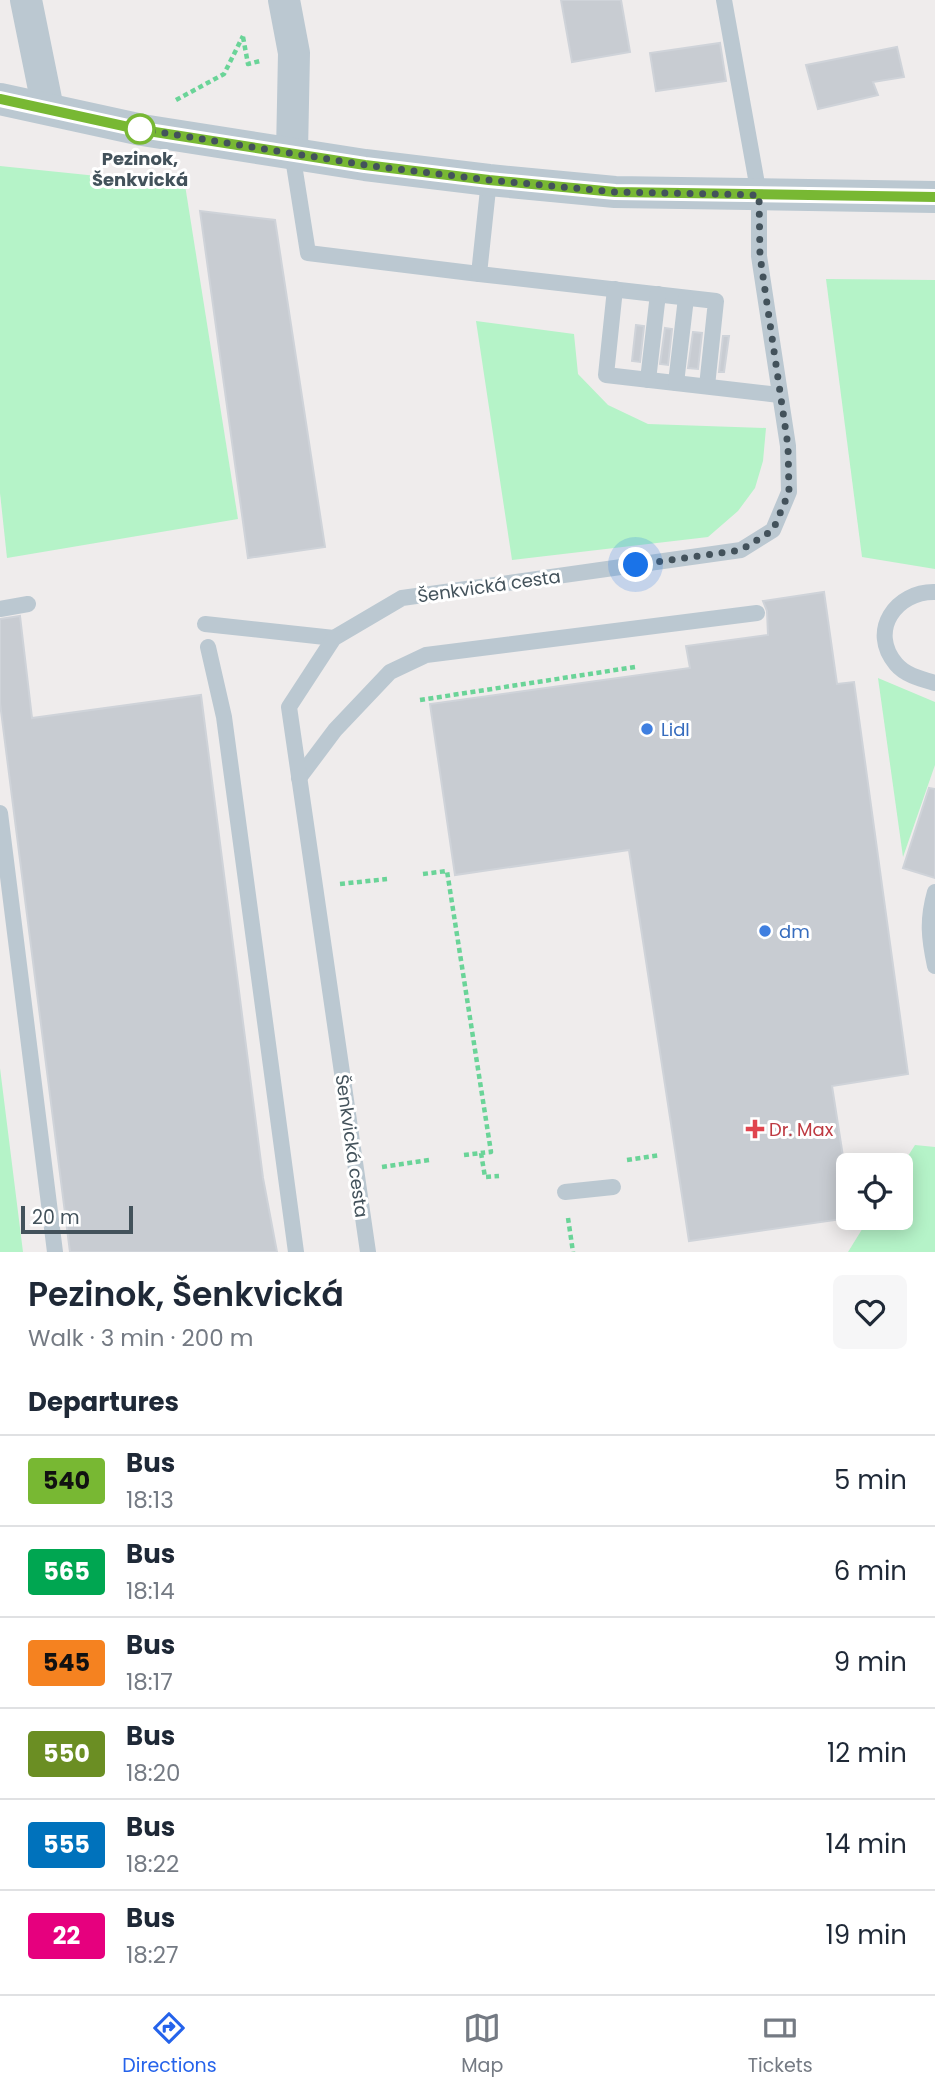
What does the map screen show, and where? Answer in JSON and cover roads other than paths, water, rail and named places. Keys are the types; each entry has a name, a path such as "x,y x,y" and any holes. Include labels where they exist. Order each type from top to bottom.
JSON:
{"street":[{"path":"26,0 48,109"},
{"path":"284,0 294,53 292,152"},
{"path":"0,99 142,130 365,165 489,180 615,192 935,197"}],"lane":[{"name":"Šenkvická cesta","path":"368,1252 289,707 334,638 402,598 741,550 773,530 789,492 788,446 760,256 759,195 724,0"},
{"path":"292,152 308,253 716,301 707,386"},
{"path":"479,274 489,180"},
{"path":"615,289 606,375 779,395"},
{"path":"648,380 658,294"},
{"path":"676,383 686,298"},
{"path":"935,592 923,592 900,603 890,614 885,629 885,641 897,666 912,676 935,683"},
{"path":"0,609 28,604"},
{"path":"299,778 335,730 390,673 426,655 757,612"},
{"path":"205,624 334,638"},
{"path":"208,647 224,717 296,1252"},
{"path":"0,813 55,1252"},
{"path":"935,892 930,909 928,936 935,966"},
{"path":"566,1200 613,1187"}],"place":[{"name":"Pezinok, Šenkvická","path":"140,129"},
{"name":"Lidl","path":"647,729"},
{"name":"dm","path":"765,931"},
{"name":"Dr. Max","path":"755,1129"}]}
